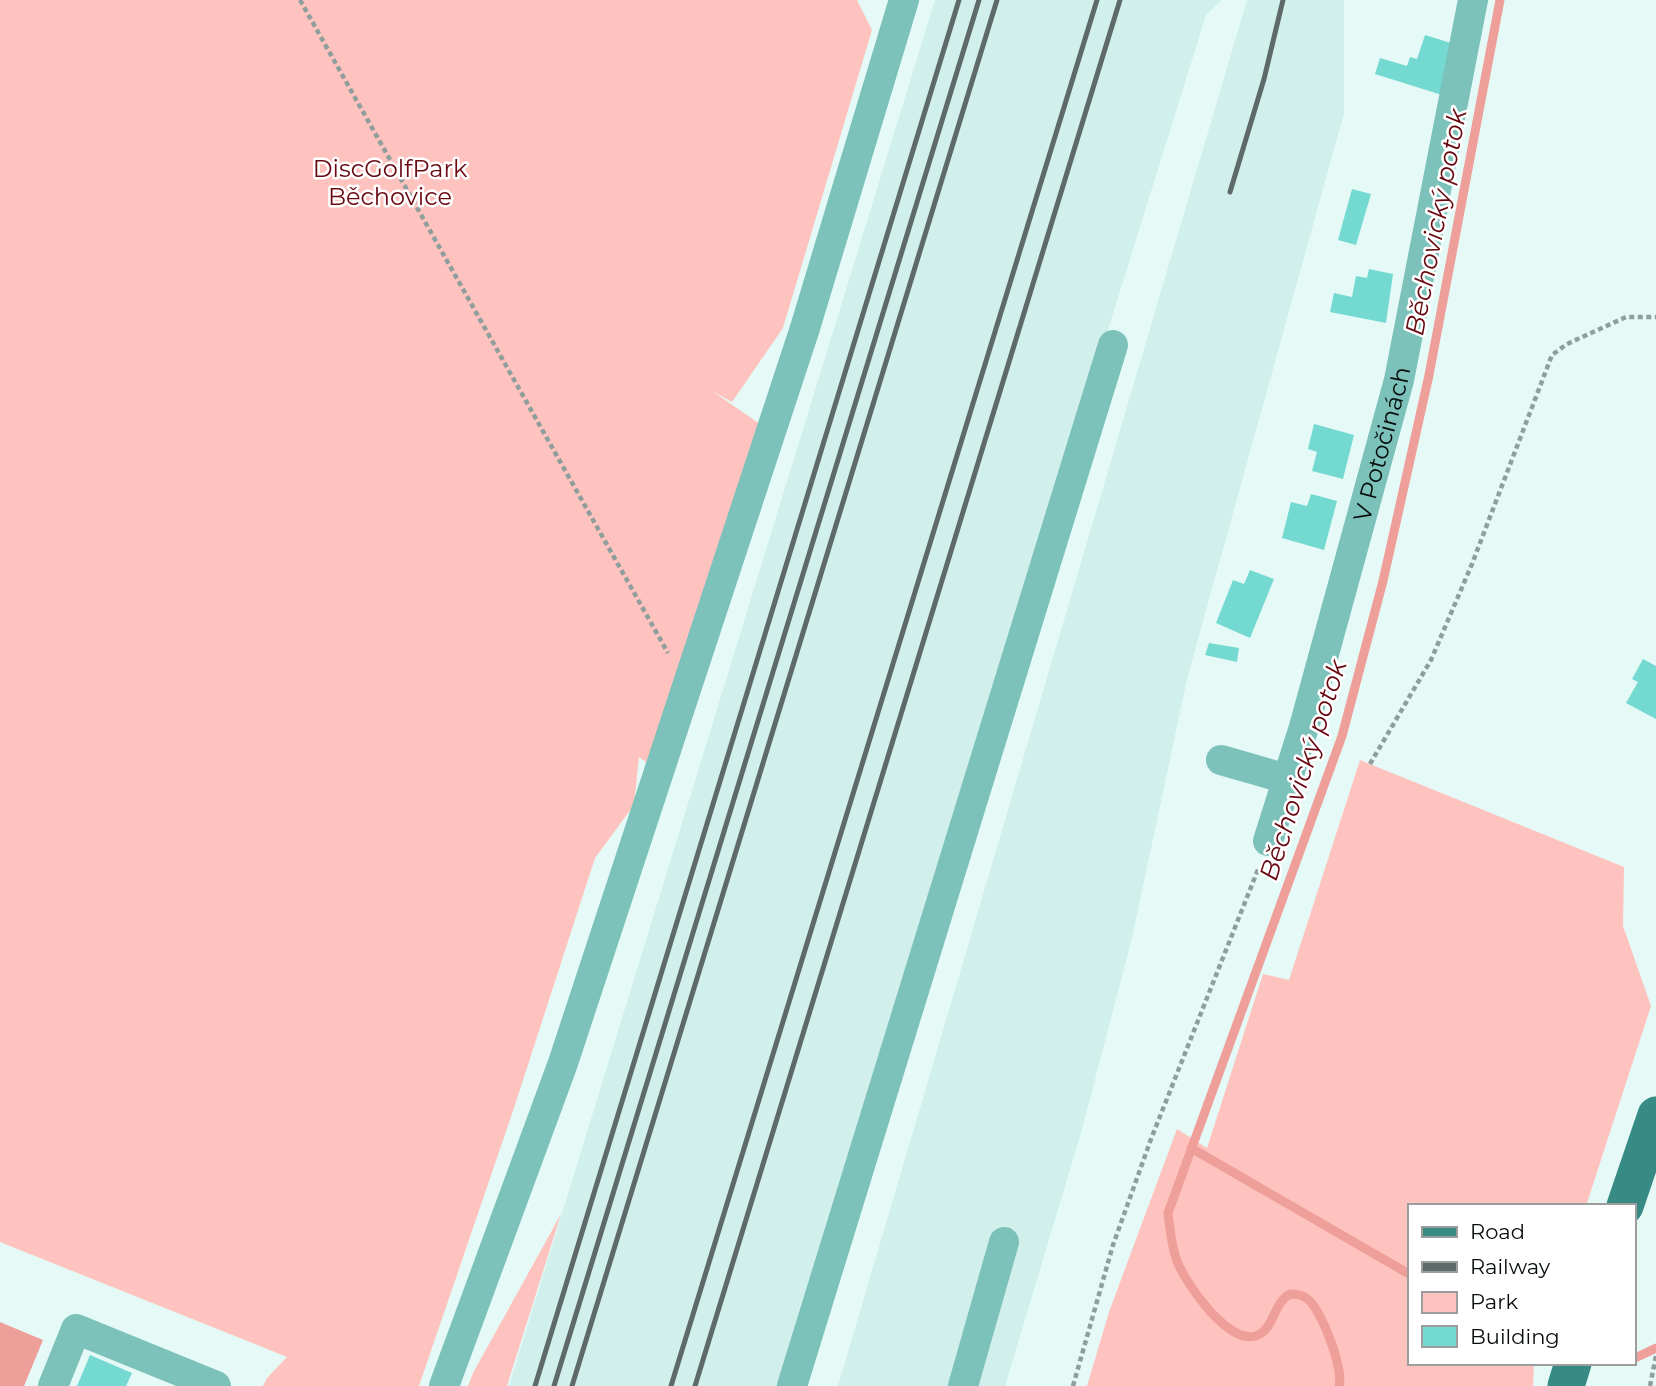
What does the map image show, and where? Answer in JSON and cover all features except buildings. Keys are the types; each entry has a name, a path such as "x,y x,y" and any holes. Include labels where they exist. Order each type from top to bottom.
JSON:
{"main road":[{"path":"1626,1204 1656,1115"},
{"path":"1566,1386 1572,1365"}],"street":[{"path":"444,1386 563,1063 806,328 904,0"},
{"name":"V Potočinách","path":"1268,841 1304,727 1399,380 1473,0"},
{"path":"792,1386 1113,345"},
{"path":"1221,760 1287,779"},
{"path":"963,1386 1004,1242"},
{"path":"53,1386 76,1329 216,1386"}],"path":[{"path":"300,0 665,648 689,682"},
{"path":"1370,764 1431,660 1472,564 1552,355 1567,344 1626,317 1656,317"},
{"path":"1073,1386 1113,1245 1134,1186 1268,841"},
{"path":"1650,1386 1656,1356"}],"shaded area":[{"path":"935,0 1222,0 1206,15 779,1386 509,1386"},
{"path":"1247,0 1344,0 1344,113 1187,679 1132,938 1081,1133 1005,1386 838,1386"},
{"path":"0,1322 43,1340 24,1386 0,1386"}],"green space":[{"name":"DiscGolfPark Běchovice","path":"0,0 857,0 872,30 783,328 732,402 712,391 760,424 653,767 639,757 634,805 595,858 513,1111 419,1386 263,1386 287,1357 0,1242"},
{"path":"1360,760 1624,867 1623,926 1651,1006 1587,1204 1408,1204 1408,1365 1534,1365 1533,1386 1087,1386 1109,1312 1177,1129 1207,1148 1263,974 1289,980"},
{"path":"561,1214 507,1386 468,1386 473,1373"}],"waterway":[{"name":"Běchovický potok","path":"1339,1386 1338,1367 1330,1339 1318,1313 1304,1297 1290,1294 1284,1298 1268,1326 1258,1335 1247,1336 1235,1332 1210,1311 1189,1284 1177,1261 1168,1213 1342,736 1383,581 1429,375 1500,0"},
{"path":"1191,1148 1408,1273"},
{"path":"1635,1358 1656,1348"}],"railway":[{"path":"535,1386 959,0"},
{"path":"554,1386 979,0"},
{"path":"572,1386 997,0"},
{"path":"671,1386 1097,0"},
{"path":"695,1386 1120,0"},
{"path":"1230,192 1264,79 1283,0"}]}
